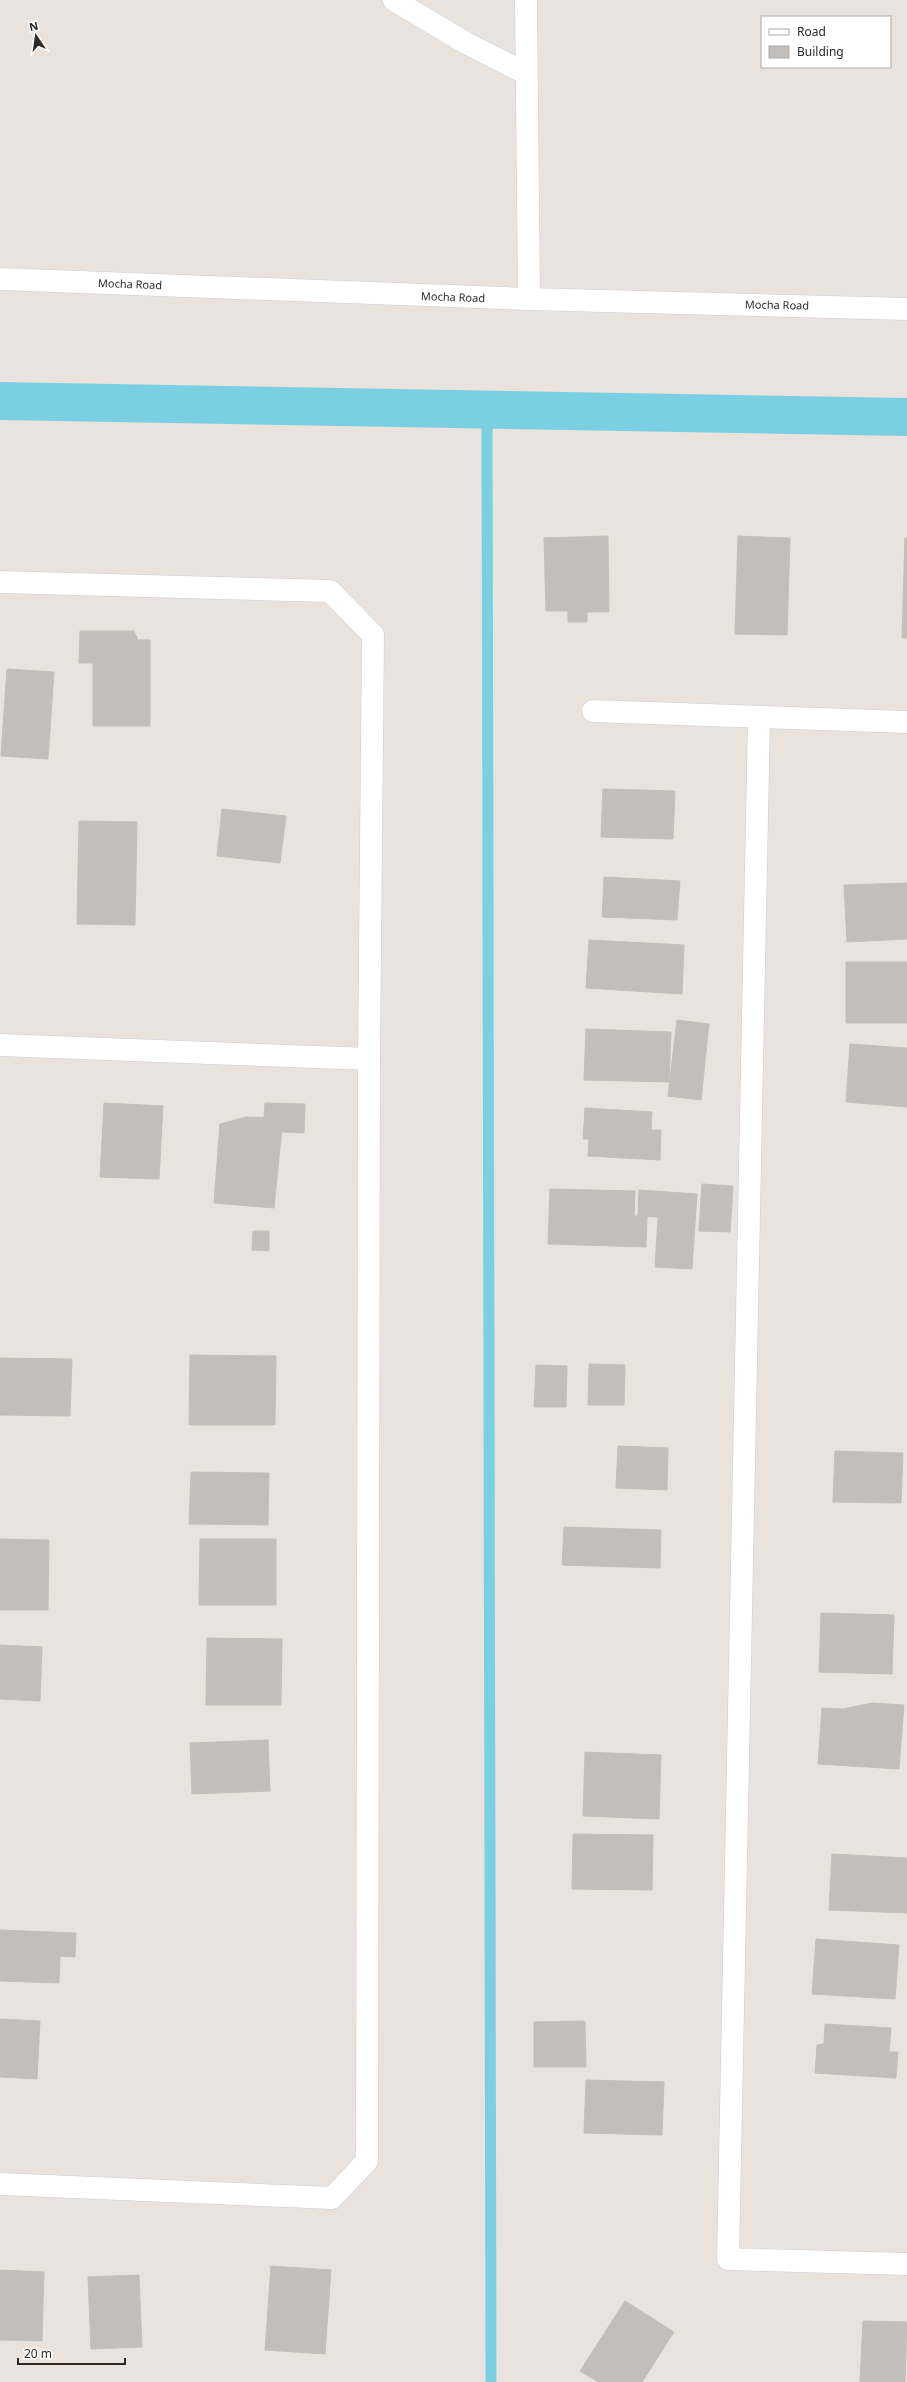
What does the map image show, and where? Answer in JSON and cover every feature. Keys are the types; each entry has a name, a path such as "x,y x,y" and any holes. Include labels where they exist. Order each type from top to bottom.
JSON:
{"street":[{"path":"394,0 466,43 526,73"},
{"path":"526,0 529,299"},
{"name":"Mocha Road","path":"0,279 529,299 907,309"},
{"path":"0,582 330,591 373,635 369,1059 366,2161 332,2198 0,2184"},
{"path":"593,711 907,722"},
{"path":"759,717 728,2259 907,2264"},
{"path":"0,1045 369,1059"}],"building":[{"path":"608,536 609,612 587,612 587,622 568,622 568,611 546,611 544,538"},
{"path":"738,536 790,538 787,635 735,634"},
{"path":"905,538 907,538 907,638 902,638"},
{"path":"80,631 134,631 138,640 150,640 150,726 93,726 93,663 79,663"},
{"path":"7,669 54,672 48,759 1,756"},
{"path":"603,789 675,791 673,839 601,837"},
{"path":"222,809 286,816 280,863 217,856"},
{"path":"79,821 137,822 135,925 77,924"},
{"path":"604,877 680,881 677,920 602,917"},
{"path":"907,883 907,939 847,942 844,885"},
{"path":"589,940 684,945 682,994 586,988"},
{"path":"846,962 907,962 907,1023 846,1023"},
{"path":"677,1020 709,1024 701,1100 668,1096"},
{"path":"586,1029 671,1032 669,1082 584,1080"},
{"path":"850,1044 907,1048 907,1107 846,1102"},
{"path":"104,1103 163,1106 159,1179 100,1177"},
{"path":"265,1103 305,1104 304,1133 282,1132 283,1118 264,1117"},
{"path":"585,1108 652,1112 651,1130 661,1130 660,1160 588,1156 589,1139 583,1139"},
{"path":"246,1117 283,1118 274,1208 214,1203 220,1124"},
{"path":"702,1184 733,1186 730,1232 699,1231"},
{"path":"550,1189 635,1191 634,1216 647,1216 646,1247 548,1244"},
{"path":"639,1190 697,1194 692,1269 655,1267 658,1217 638,1216"},
{"path":"253,1231 269,1231 269,1251 252,1250"},
{"path":"190,1355 276,1356 275,1425 189,1425"},
{"path":"0,1358 72,1359 70,1416 0,1415"},
{"path":"589,1364 625,1365 624,1405 588,1405"},
{"path":"536,1365 567,1366 566,1407 534,1407"},
{"path":"618,1446 668,1448 667,1490 616,1488"},
{"path":"835,1451 903,1453 901,1503 833,1502"},
{"path":"191,1472 269,1473 268,1525 189,1524"},
{"path":"564,1527 661,1530 660,1568 562,1565"},
{"path":"0,1539 49,1540 48,1610 0,1610"},
{"path":"200,1539 276,1539 276,1605 199,1605"},
{"path":"821,1613 894,1615 892,1674 819,1672"},
{"path":"207,1638 282,1639 281,1705 206,1705"},
{"path":"0,1645 42,1647 40,1701 0,1699"},
{"path":"872,1703 904,1705 899,1769 818,1764 822,1708 843,1709"},
{"path":"268,1740 270,1791 192,1794 190,1743"},
{"path":"585,1752 661,1755 659,1819 583,1816"},
{"path":"573,1834 653,1835 652,1890 572,1889"},
{"path":"832,1854 907,1858 907,1913 829,1910"},
{"path":"0,1930 76,1933 75,1957 60,1956 59,1983 0,1981"},
{"path":"816,1939 899,1945 895,1999 812,1994"},
{"path":"0,2019 40,2021 37,2079 0,2077"},
{"path":"585,2021 586,2067 534,2067 534,2022"},
{"path":"825,2024 891,2028 889,2052 898,2052 896,2078 815,2073 817,2045 824,2044"},
{"path":"586,2080 664,2082 662,2135 584,2133"},
{"path":"271,2266 331,2270 325,2354 265,2350"},
{"path":"0,2270 44,2272 42,2341 0,2340"},
{"path":"139,2275 142,2347 91,2349 88,2277"},
{"path":"625,2301 674,2332 642,2382 598,2382 580,2371"},
{"path":"863,2321 907,2322 905,2382 860,2382"}],"waterway":[{"path":"0,401 907,417"},
{"path":"487,410 491,2382"}]}
